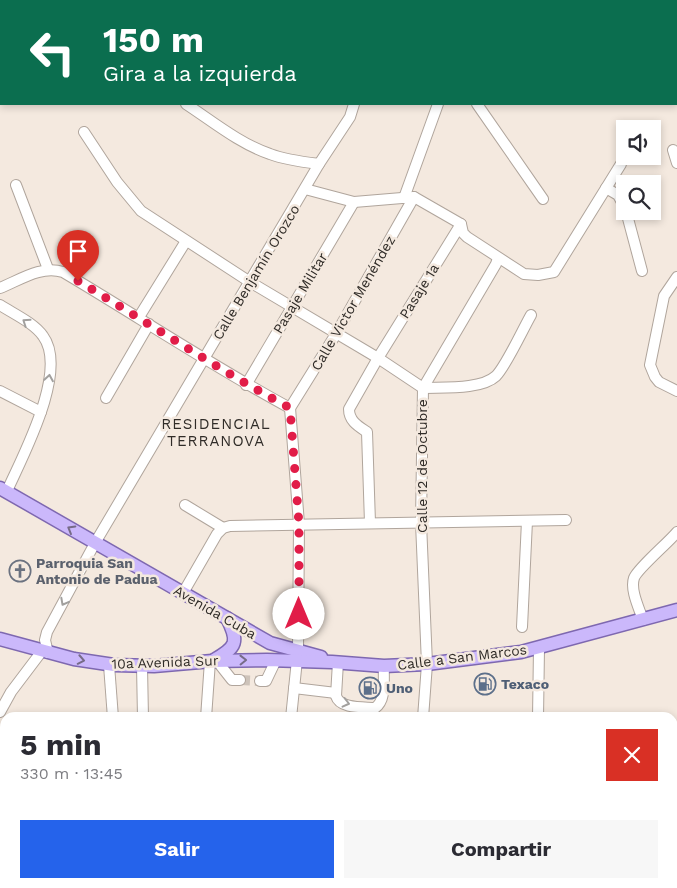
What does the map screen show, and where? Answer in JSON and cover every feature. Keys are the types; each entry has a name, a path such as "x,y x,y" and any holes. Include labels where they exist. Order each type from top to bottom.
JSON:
{"main road":[{"name":"Avenida Cuba","path":"3,490 270,643 298,655 335,662"},
{"name":"Calle a San Marcos","path":"335,662 384,666 427,664 522,652 677,610"},
{"path":"213,661 230,651 235,642 234,632 227,618"},
{"name":"10a Avenida Sur","path":"0,639 45,652 109,665 142,666 213,661 276,660 298,655"}],"street":[{"path":"188,105 248,144 269,154 319,164"},
{"name":"Calle Benjamín Orozco","path":"45,652 47,632 95,543 319,164 350,117 354,105"},
{"name":"Calle Victor Menéndez","path":"290,408 336,334 409,197 438,105"},
{"path":"478,105 543,199"},
{"name":"Calle 12 de Octubre","path":"84,132 117,182 141,211 250,282 378,358 423,388 421,523 427,664 423,712"},
{"path":"673,150 677,163"},
{"path":"305,189 354,202 409,197 461,224 463,233 467,237 524,274 538,275 554,272 620,165"},
{"path":"16,185 48,269"},
{"path":"606,188 616,194"},
{"name":"Pasaje Militar","path":"246,385 354,202"},
{"path":"628,220 642,271"},
{"name":"Pasaje 1a","path":"370,523 367,432 352,421 349,409 378,358 461,224"},
{"path":"139,317 186,241"},
{"path":"423,388 498,258"},
{"path":"0,288 48,269 63,272 139,317 204,360 290,408 299,524 298,655 292,712"},
{"path":"677,277 664,296 650,365 652,372 660,382 677,390"},
{"path":"0,305 44,336 52,365 41,412 3,490"},
{"path":"423,388 480,384 496,376 531,315"},
{"path":"106,398 149,324"},
{"path":"0,391 41,412"},
{"path":"186,505 222,528"},
{"path":"183,593 217,534 222,528 230,526 566,520"},
{"path":"522,627 527,521"},
{"path":"643,620 635,593 634,578 639,570 677,532"},
{"path":"538,712 539,648"},
{"path":"0,712 11,692 45,652"},
{"path":"260,680 266,680 276,660"},
{"path":"213,661 232,680 240,680"},
{"path":"207,712 213,661"},
{"path":"335,662 337,700 342,704 375,708 378,706 383,693 384,666"},
{"path":"109,665 113,712"},
{"path":"142,666 143,712"},
{"path":"294,688 336,693"}],"tunnel":[{"path":"240,680 260,681"}],"place":[{"name":"Parroquia San Antonio de Padua","path":"20,571"},
{"name":"Texaco","path":"485,684"},
{"name":"Uno","path":"370,688"}],"district":[{"name":"RESIDENCIAL TERRANOVA","path":"216,432"}],"route":[{"path":"78,281 139,317 204,360 290,408 299,524 299,614"}]}
